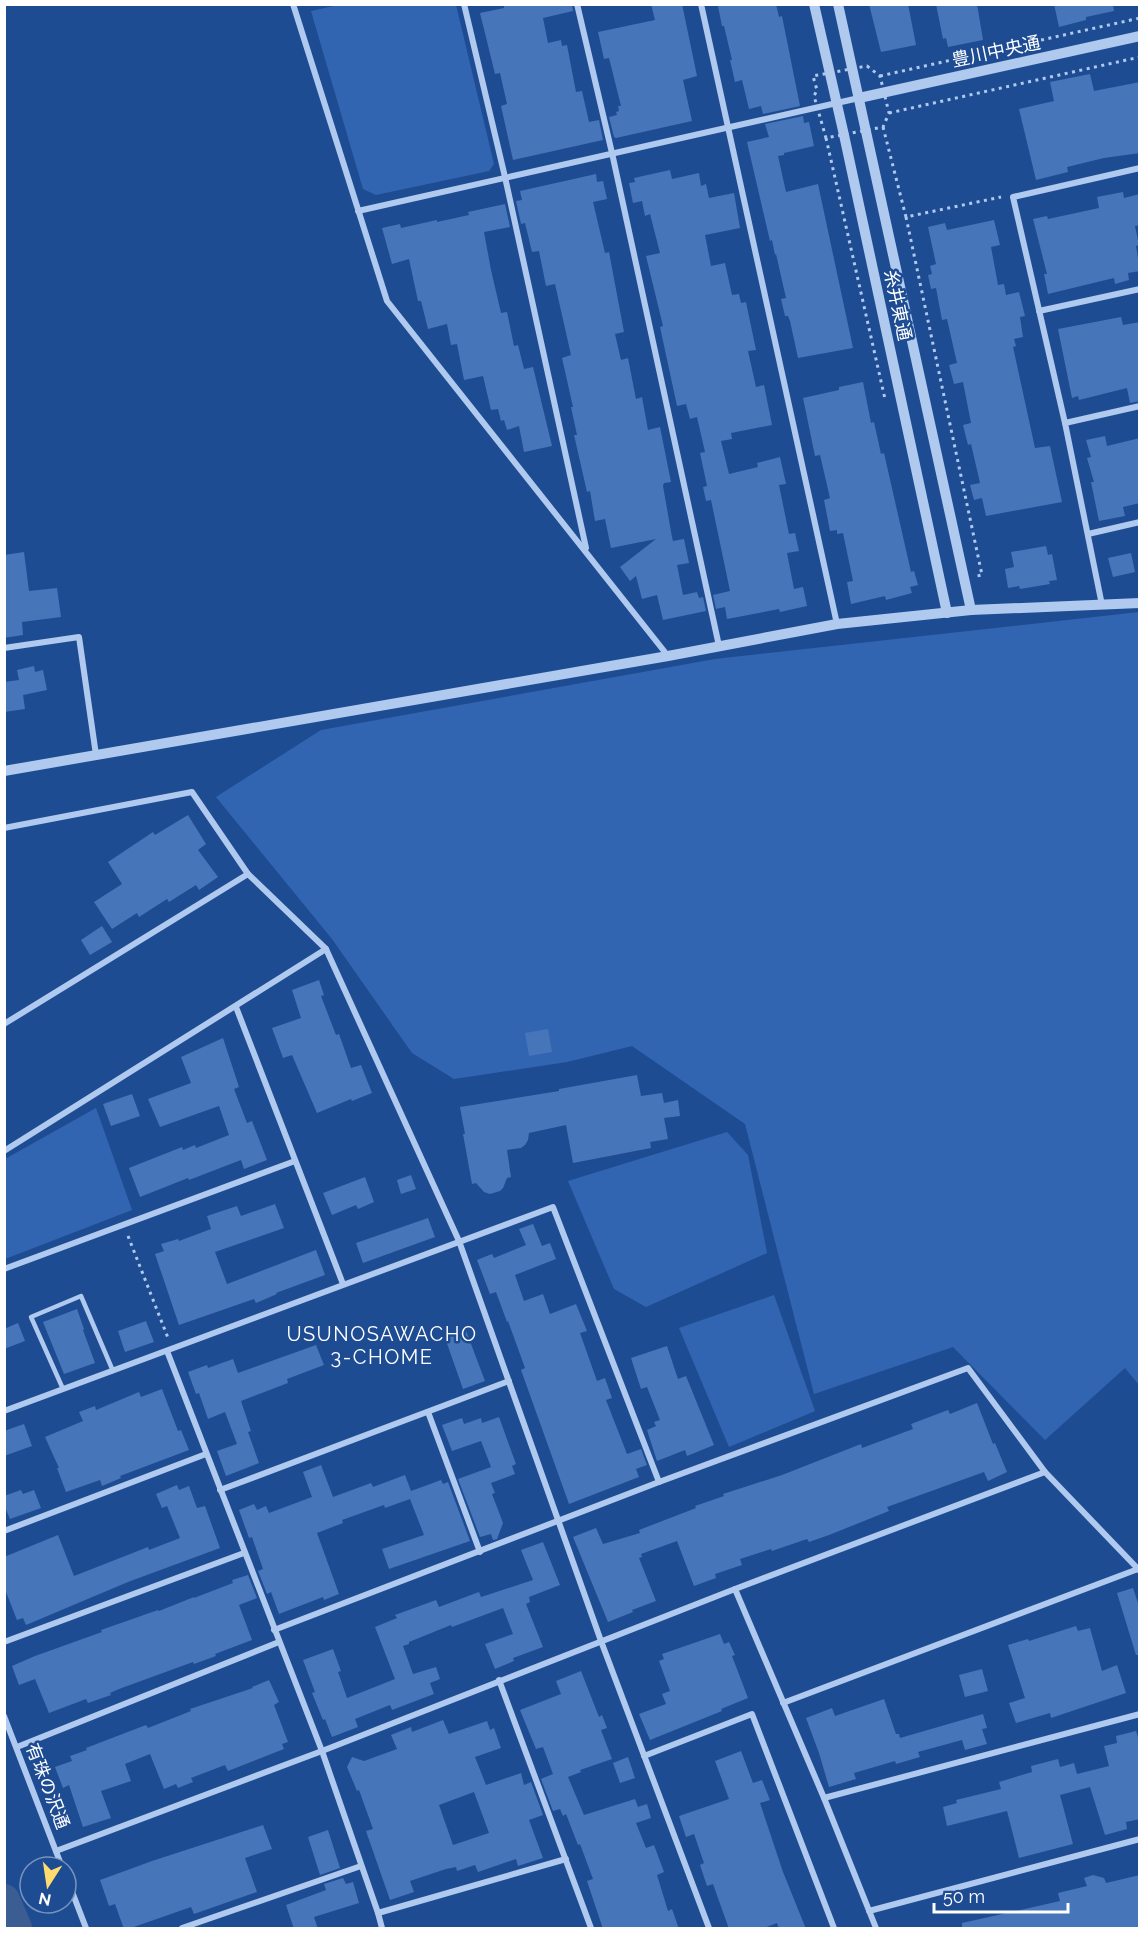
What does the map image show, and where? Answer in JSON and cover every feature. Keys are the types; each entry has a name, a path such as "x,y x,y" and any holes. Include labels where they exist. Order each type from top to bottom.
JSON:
{"street":[{"path":"293,4 387,301 668,657"},
{"path":"464,4 505,177 587,552"},
{"path":"577,4 612,153 719,646"},
{"path":"701,4 837,624"},
{"name":"糸井東通","path":"814,4 947,613"},
{"name":"糸井東通","path":"838,4 971,610"},
{"name":"豊川中央通","path":"860,98 1140,36"},
{"path":"358,211 860,98"},
{"path":"1102,605 1065,423 1013,196 1140,168"},
{"path":"1039,311 1140,289"},
{"path":"1065,423 1140,406"},
{"path":"1088,534 1140,522"},
{"path":"4,771 668,657 837,624 971,610 1140,603"},
{"path":"4,648 79,637 96,755"},
{"path":"4,828 192,792 248,874 326,948 459,1241 601,1641 709,1929"},
{"path":"4,1024 248,874"},
{"path":"4,1151 236,1007 326,948"},
{"path":"236,1007 294,1161 344,1284"},
{"path":"4,1269 294,1161"},
{"path":"4,1412 554,1207 659,1482"},
{"path":"169,1350 206,1454 322,1751 382,1929"},
{"path":"274,1630 659,1482 968,1368 1045,1472 1139,1570 783,1703"},
{"path":"220,1490 509,1381"},
{"path":"428,1412 480,1552"},
{"path":"4,1531 206,1454"},
{"path":"56,1851 322,1751 499,1680 1045,1472"},
{"path":"4,1642 244,1553"},
{"path":"735,1589 824,1798 876,1929"},
{"path":"16,1747 279,1642"},
{"path":"499,1680 591,1929"},
{"path":"644,1756 752,1714 834,1929"},
{"path":"824,1798 1140,1714"},
{"name":"有珠の沢通","path":"4,1716 58,1855"},
{"path":"869,1911 1140,1839"},
{"path":"378,1913 566,1859"},
{"path":"182,1929 361,1866"},
{"path":"78,1908 86,1929"}],"lane":[{"path":"63,1389 32,1317 81,1296 113,1371"}],"path":[{"path":"880,75 1140,18"},
{"path":"889,113 1140,57"},
{"path":"883,127 906,217 1013,196"},
{"path":"123,1225 169,1350"}],"shaded area":[{"path":"338,5 456,5 494,164 489,171 376,195 363,189 311,11"},
{"path":"1139,612 1139,1385 1125,1368 1045,1440 953,1347 814,1394 745,1124 632,1046 567,1062 454,1079 412,1053 332,939 216,797 321,730 715,659"},
{"path":"96,1108 132,1210 5,1259 5,1159"},
{"path":"727,1132 748,1155 767,1253 646,1307 614,1289 568,1181"},
{"path":"774,1295 815,1411 729,1447 679,1328"}],"building":[{"path":"504,4 572,4 573,11 543,18 548,43 561,40 562,46 567,45 576,92 582,91 589,122 599,120 603,140 513,160 501,106 507,104 500,73 495,74 480,13 504,8"},
{"path":"651,4 682,4 697,76 683,80 692,121 616,138 609,117 617,115 618,106 621,106 609,58 604,59 598,32 655,20"},
{"path":"776,4 779,17 782,16 800,106 763,114 761,106 749,109 742,80 735,82 730,60 732,60 724,26 722,26 718,6"},
{"path":"869,4 908,4 916,45 881,52"},
{"path":"936,4 977,4 983,40 948,47 946,38 943,39"},
{"path":"1054,4 1113,4 1114,11 1086,17 1086,20 1059,27"},
{"path":"1090,74 1094,91 1140,82 1140,153 1104,158 1067,167 1068,172 1036,180 1019,109 1054,101 1050,82"},
{"path":"803,116 804,123 809,122 814,146 778,156 786,192 818,184 853,348 798,358 790,321 788,316 785,316 781,299 786,298 747,142 769,137 765,124"},
{"path":"670,170 672,179 699,173 701,186 706,184 709,198 734,193 740,228 705,235 711,266 725,263 732,295 739,294 741,303 746,302 756,350 748,351 756,387 764,385 772,425 731,433 732,439 721,441 729,474 758,467 757,463 780,457 786,484 779,485 789,534 795,533 799,551 787,553 794,589 803,587 807,606 727,619 725,607 716,609 713,595 730,591 711,500 706,501 703,487 707,486 700,453 705,452 697,417 690,419 686,404 677,406 660,327 663,326 646,256 660,253 650,214 645,216 642,201 633,203 629,183 635,182 634,178"},
{"path":"596,174 597,182 603,181 607,199 593,202 605,253 609,252 624,332 615,334 621,360 628,358 636,399 642,397 648,430 660,427 671,482 664,483 663,486 672,537 673,541 684,539 689,563 677,565 683,595 697,592 699,598 703,597 706,611 663,620 657,595 642,599 636,576 630,581 620,567 656,539 611,548 605,519 595,521 590,491 587,492 574,435 577,435 571,407 573,407 562,358 571,355 555,284 546,286 539,251 532,252 525,223 521,224 516,201 522,200 520,191"},
{"path":"1123,192 1124,198 1140,194 1140,225 1135,226 1139,245 1136,246 1140,271 1128,273 1129,280 1115,284 1114,278 1048,294 1044,274 1047,274 1033,219 1047,216 1048,219 1099,208 1097,197"},
{"path":"505,204 510,227 484,232 491,270 501,313 507,312 514,346 518,345 524,369 533,367 552,446 524,452 519,426 507,430 504,420 501,421 498,409 491,410 483,376 464,380 457,344 451,345 447,324 428,329 421,301 418,301 409,259 392,264 382,228 400,224 401,228 437,220 437,222"},
{"path":"994,220 1000,245 991,247 998,285 1004,284 1006,295 1019,292 1025,316 1020,317 1023,337 1014,339 1016,346 1013,347 1035,448 1050,446 1062,502 986,516 982,498 974,500 970,485 980,483 971,444 968,445 963,425 971,423 963,382 954,384 949,365 957,363 947,319 942,320 936,288 931,289 928,275 932,274 930,266 936,264 928,227 945,223 947,230"},
{"path":"1121,317 1123,325 1140,322 1140,401 1130,403 1127,388 1079,400 1078,396 1072,398 1058,329"},
{"path":"863,382 871,423 874,422 881,454 884,453 911,572 914,571 918,585 910,587 912,593 886,600 885,596 851,604 847,582 853,581 843,533 837,534 837,530 830,531 824,500 830,498 820,455 815,456 803,398"},
{"path":"1105,436 1107,446 1140,438 1140,503 1123,507 1125,516 1099,521 1091,482 1094,482 1087,458 1091,457 1086,440"},
{"path":"1046,546 1048,555 1052,554 1057,580 1049,581 1050,584 1020,589 1019,586 1008,588 1005,569 1014,567 1011,552"},
{"path":"24,552 29,591 57,588 61,617 22,622 23,635 4,638 4,555"},
{"path":"1131,553 1135,572 1113,577 1108,558"},
{"path":"34,666 35,672 43,670 47,690 23,695 25,709 4,712 4,682 19,680 17,670"},
{"path":"188,815 206,844 198,850 218,877 199,890 196,885 169,902 167,899 139,917 137,913 112,929 94,902 122,884 108,862 153,832 155,835"},
{"path":"102,926 112,942 90,955 81,940"},
{"path":"319,980 324,995 321,996 336,1035 339,1034 351,1068 361,1065 372,1093 317,1113 292,1055 283,1058 272,1028 301,1018 292,990"},
{"path":"548,1029 552,1052 529,1056 525,1033"},
{"path":"223,1038 239,1087 234,1089 247,1123 252,1121 267,1160 244,1169 241,1160 140,1197 129,1168 182,1147 183,1150 195,1145 196,1148 229,1135 219,1106 160,1127 148,1099 191,1083 181,1057"},
{"path":"637,1075 641,1096 662,1093 664,1103 678,1100 680,1116 664,1118 668,1139 650,1142 651,1148 573,1163 566,1125 529,1133 525,1145 521,1148 507,1150 511,1177 507,1178 500,1191 490,1194 484,1192 476,1183 472,1184 460,1107 559,1091 559,1089"},
{"path":"132,1094 140,1116 111,1126 103,1104"},
{"path":"411,1175 416,1189 401,1194 397,1180"},
{"path":"365,1177 374,1202 358,1209 356,1205 332,1215 323,1193"},
{"path":"275,1204 284,1228 215,1252 227,1284 316,1250 325,1275 256,1303 254,1299 179,1325 155,1254 164,1251 161,1244 178,1239 179,1241 211,1229 207,1216 237,1206 241,1216"},
{"path":"428,1218 435,1237 363,1263 356,1243"},
{"path":"533,1224 542,1246 550,1243 556,1259 515,1275 524,1301 543,1294 550,1314 576,1304 587,1331 580,1333 597,1381 605,1378 612,1398 606,1400 627,1454 641,1449 647,1465 636,1469 639,1477 569,1504 521,1370 525,1368 508,1321 496,1292 490,1294 477,1260 492,1254 494,1258 526,1245 519,1229"},
{"path":"77,1309 95,1363 64,1374 43,1322"},
{"path":"146,1321 154,1342 125,1352 118,1331"},
{"path":"18,1323 25,1341 4,1349 4,1329"},
{"path":"465,1328 485,1381 463,1389 444,1335"},
{"path":"316,1345 324,1365 287,1379 288,1383 241,1401 251,1431 248,1432 259,1463 226,1476 217,1451 237,1444 225,1412 208,1419 199,1393 196,1394 188,1372 233,1359 238,1373"},
{"path":"667,1346 678,1379 686,1376 714,1445 687,1456 685,1450 657,1461 647,1430 656,1426 654,1422 660,1420 647,1387 641,1389 631,1358"},
{"path":"162,1389 178,1431 181,1430 189,1450 120,1476 121,1478 102,1486 100,1480 66,1492 57,1468 59,1468 45,1437 83,1421 79,1412 95,1406 96,1410 139,1392 141,1397"},
{"path":"977,1403 1007,1472 988,1481 984,1472 887,1507 889,1511 829,1535 809,1542 807,1539 740,1559 742,1565 715,1574 716,1578 694,1586 677,1541 641,1554 642,1557 639,1558 656,1601 608,1622 573,1537 596,1528 603,1544 640,1533 639,1530 724,1496 723,1494 782,1475 861,1444 862,1448 913,1429 911,1424 948,1410 950,1414"},
{"path":"499,1417 516,1464 512,1466 515,1474 491,1483 495,1493 492,1494 503,1523 497,1539 493,1540 491,1534 480,1537 458,1479 491,1467 481,1441 452,1451 442,1425 462,1418 464,1424 481,1418 482,1423"},
{"path":"24,1424 32,1446 4,1456 4,1431"},
{"path":"321,1465 333,1497 371,1483 373,1487 405,1475 411,1491 441,1480 443,1484 448,1482 470,1541 389,1569 382,1549 424,1535 410,1499 385,1508 384,1505 342,1520 343,1523 317,1533 339,1594 324,1600 323,1597 279,1614 271,1592 267,1594 258,1571 263,1569 252,1537 249,1538 239,1510 254,1504 257,1510 266,1506 269,1513 312,1497 303,1472"},
{"path":"177,1485 179,1490 189,1486 197,1508 205,1506 220,1548 128,1582 26,1625 23,1618 17,1620 4,1587 4,1557 58,1535 74,1576 148,1547 149,1550 180,1538 167,1506 162,1508 156,1494"},
{"path":"21,1490 23,1494 34,1490 41,1508 10,1519 4,1505 4,1496"},
{"path":"543,1542 560,1585 529,1597 530,1602 526,1604 543,1647 513,1658 514,1661 495,1669 485,1644 513,1634 503,1608 409,1642 403,1646 413,1674 436,1667 440,1679 430,1683 434,1694 392,1710 390,1705 355,1719 358,1727 332,1737 312,1693 315,1692 303,1660 333,1649 347,1698 395,1679 375,1627 397,1618 395,1615 436,1600 439,1607 479,1592 481,1597 533,1580 521,1550"},
{"path":"248,1575 257,1598 239,1605 252,1640 215,1654 216,1656 119,1689 110,1693 111,1695 88,1703 86,1699 49,1713 35,1679 19,1685 12,1666 102,1632 101,1630 233,1583 232,1580"},
{"path":"1133,1588 1140,1609 1140,1655 1136,1655 1117,1593"},
{"path":"1076,1626 1078,1631 1090,1628 1102,1671 1117,1665 1126,1693 1051,1718 1050,1713 1016,1723 1009,1703 1025,1698 1008,1645"},
{"path":"720,1634 724,1644 729,1642 735,1655 732,1656 748,1698 650,1740 639,1714 666,1704 662,1694 670,1691 659,1661 664,1659 662,1654"},
{"path":"982,1669 988,1691 965,1697 959,1675"},
{"path":"581,1671 599,1717 602,1715 607,1728 601,1730 612,1759 580,1770 581,1772 568,1777 584,1815 635,1799 638,1807 647,1804 651,1818 636,1823 646,1848 654,1845 664,1872 657,1875 668,1911 672,1909 679,1929 603,1929 587,1881 593,1879 580,1844 578,1845 566,1814 563,1816 560,1809 553,1811 541,1779 553,1774 543,1747 536,1749 520,1710 561,1694 556,1681"},
{"path":"269,1680 279,1702 274,1705 288,1742 282,1744 284,1749 228,1771 225,1765 191,1778 193,1782 178,1788 176,1784 164,1789 150,1754 125,1764 131,1781 101,1791 111,1818 83,1827 69,1785 63,1788 55,1767 72,1761 70,1756 87,1750 86,1748 146,1725 148,1728 191,1711 190,1709 253,1688"},
{"path":"884,1699 896,1734 899,1734 900,1738 983,1714 987,1728 982,1729 987,1744 965,1750 962,1740 918,1752 920,1757 896,1764 895,1761 854,1773 856,1779 829,1787 806,1718 832,1708 835,1716"},
{"path":"443,1720 449,1734 487,1721 490,1730 494,1728 501,1748 475,1757 486,1785 521,1773 524,1785 531,1782 543,1815 529,1820 543,1858 518,1866 516,1859 478,1872 475,1865 457,1871 456,1867 446,1869 410,1881 414,1892 390,1900 366,1831 373,1829 359,1790 357,1791 347,1767 352,1757 364,1761 397,1749 391,1735 411,1727 412,1732","holes":["474,1792 489,1833 453,1845 439,1805"]},
{"path":"1136,1731 1140,1744 1140,1819 1126,1822 1127,1829 1105,1835 1090,1787 1060,1795 1073,1844 1019,1858 1007,1811 947,1826 943,1807 957,1803 956,1800 1001,1789 999,1782 1032,1772 1031,1766 1058,1759 1060,1767 1074,1763 1077,1774 1109,1766 1104,1746 1117,1743 1116,1736"},
{"path":"741,1751 753,1783 762,1780 770,1800 760,1803 783,1872 806,1929 779,1929 777,1923 761,1929 729,1929 713,1884 707,1886 700,1865 704,1863 694,1834 686,1837 679,1816 729,1799 715,1761"},
{"path":"628,1757 635,1778 620,1783 613,1763"},
{"path":"263,1825 272,1849 245,1858 257,1892 194,1914 191,1907 128,1929 124,1929 115,1904 109,1906 100,1880"},
{"path":"328,1830 340,1868 320,1875 308,1837"},
{"path":"1093,1875 1104,1878 1106,1883 1140,1875 1140,1929 962,1929 962,1923 1060,1901 1058,1893 1087,1886 1084,1878"},
{"path":"343,1878 346,1884 353,1882 359,1903 314,1917 318,1929 294,1929 286,1905 326,1890 324,1884"}],"waterway":[{"path":"4,1900 16,1928"}],"district":[{"name":"USUNOSAWACHO 3-CHOME","path":"382,1346"}]}
